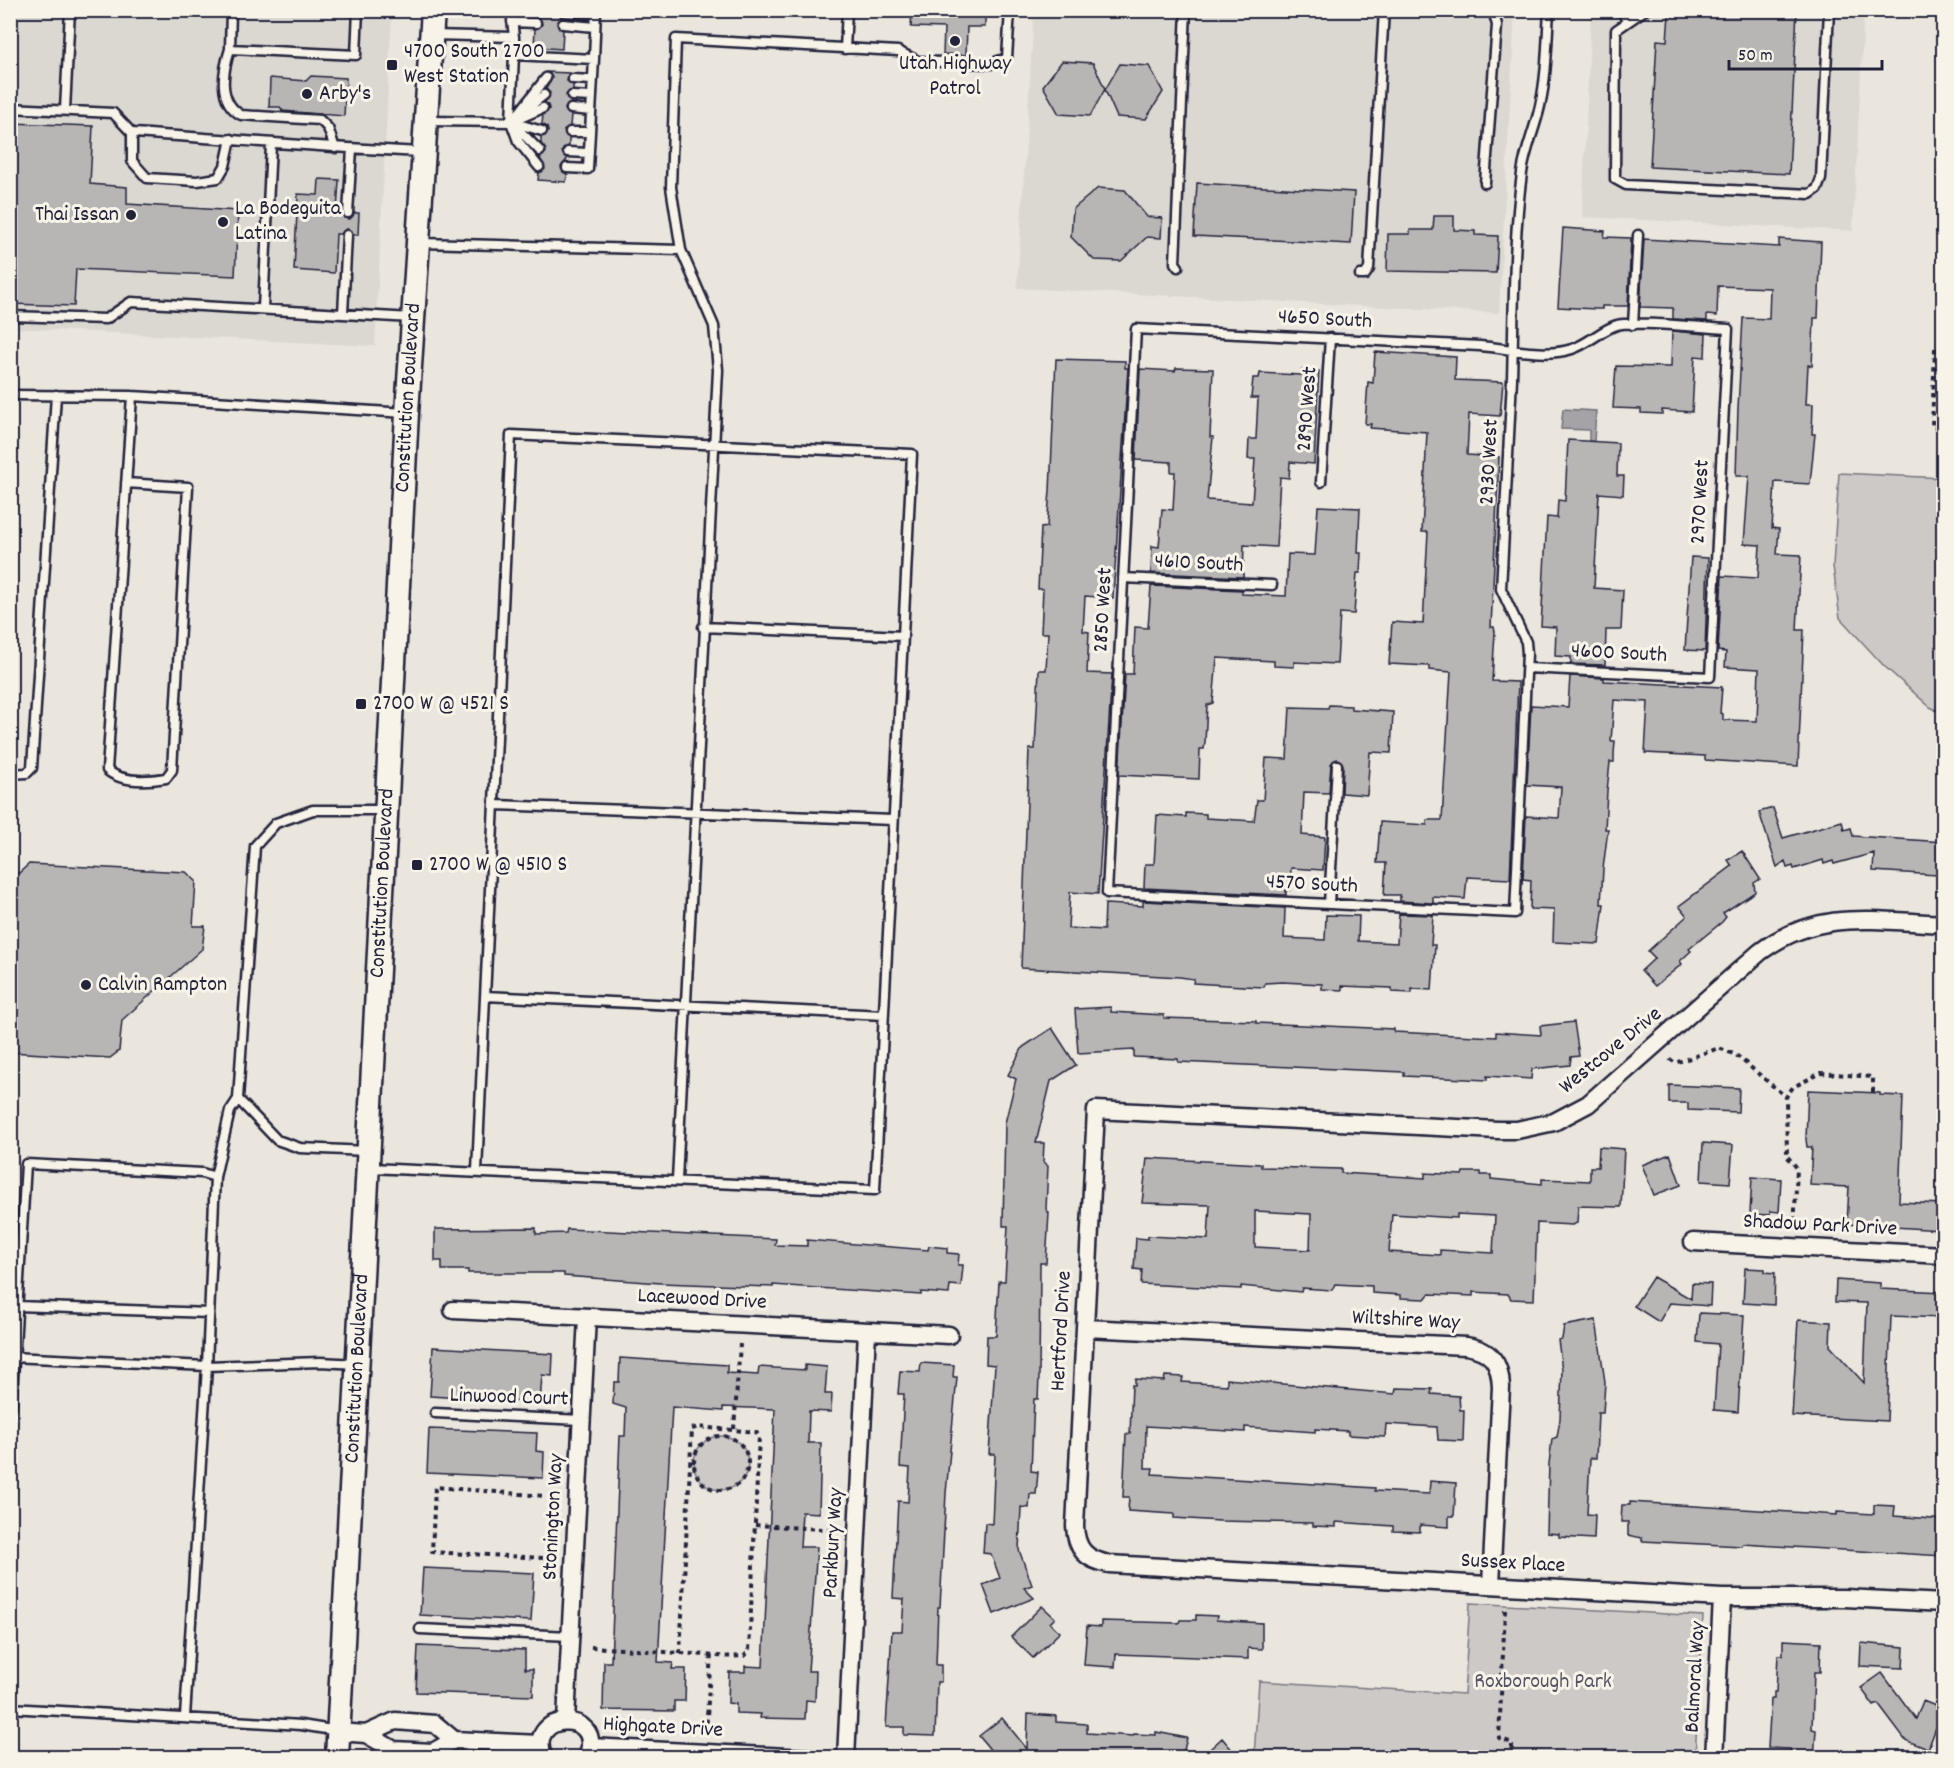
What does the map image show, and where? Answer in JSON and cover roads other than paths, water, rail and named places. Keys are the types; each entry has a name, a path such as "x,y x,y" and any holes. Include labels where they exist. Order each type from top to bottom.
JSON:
{"main road":[{"name":"Constitution Boulevard","path":"337,1758 406,413 433,10"}],"street":[{"name":"Westcove Drive","path":"1095,1110 1498,1130 1536,1127 1572,1114 1603,1093 1760,952 1788,933 1835,920 1944,924"},
{"name":"Hertford Drive","path":"1082,1553 1075,1526 1095,1110"},
{"name":"Shadow Park Drive","path":"1694,1242 1944,1255"},
{"name":"Lacewood Drive","path":"453,1310 949,1335"},
{"name":"Stonington Way","path":"566,1720 587,1317"},
{"name":"Wiltshire Way","path":"1085,1328 1466,1347 1487,1352 1494,1358 1498,1368 1501,1387 1491,1585"},
{"name":"Parkbury Way","path":"846,1758 867,1331"},
{"name":"Sussex Place","path":"1082,1553 1090,1559 1109,1564 1722,1598 1845,1598 1944,1603"},
{"name":"Balmoral Way","path":"1714,1758 1722,1598"},
{"path":"366,1734 395,1721 435,1724 454,1740 542,1751 544,1733 550,1725 566,1720 584,1728 588,1752"},
{"path":"338,1731 366,1734 394,1750 433,1752 454,1740"},
{"name":"Highgate Drive","path":"588,1752 807,1758"}],"lane":[{"path":"65,110 70,10"},
{"path":"231,10 230,49 224,88 226,98 232,108 241,115 320,120 326,124 335,148"},
{"path":"230,49 356,55 358,10"},
{"path":"511,10 514,37 512,122 518,141 539,167"},
{"path":"845,49 848,10"},
{"path":"677,1180 703,627 718,370 714,326 681,250 671,187 676,39 898,51 918,61 990,64 1007,58 1010,10"},
{"path":"1178,267 1175,263 1186,10"},
{"path":"1360,275 1365,275 1369,269 1384,10"},
{"name":"2930 West","path":"1515,913 1527,668 1526,642 1501,589 1520,189 1526,153 1543,88 1549,10"},
{"path":"1622,10 1627,22"},
{"path":"1645,10 1616,30 1615,179 1626,185 1810,194 1817,189 1821,179 1829,10"},
{"path":"564,12 596,13 588,169 567,168"},
{"path":"1485,183 1497,26 1493,12"},
{"path":"512,22 536,23"},
{"path":"563,24 595,27"},
{"path":"432,35 514,37"},
{"path":"514,55 594,59"},
{"path":"512,122 546,78"},
{"path":"573,79 592,81"},
{"path":"512,122 544,95"},
{"path":"572,96 592,97"},
{"path":"10,108 113,113 132,133 231,139 270,145 423,152"},
{"path":"512,122 543,108"},
{"path":"571,109 591,111"},
{"path":"425,121 512,122 542,131"},
{"path":"512,122 540,151"},
{"path":"570,132 590,132"},
{"path":"132,133 132,160 147,178 196,181 218,178 225,166 231,139"},
{"path":"263,308 270,145"},
{"path":"348,213 352,149"},
{"path":"568,152 588,153"},
{"path":"343,314 347,235"},
{"path":"1634,325 1638,235"},
{"path":"416,243 681,250"},
{"path":"10,316 106,319 131,302 412,318"},
{"name":"4650 South","path":"1136,329 1564,351 1583,345 1618,324 1728,329"},
{"name":"2850 West","path":"1107,893 1136,329"},
{"name":"2970 West","path":"1710,677 1728,329"},
{"name":"2890 West","path":"1322,482 1330,338"},
{"path":"10,394 132,396 406,413"},
{"path":"10,774 27,773 32,768 56,395"},
{"path":"126,483 188,488 172,770 166,778 153,781 124,778 107,770 126,483 132,396"},
{"path":"238,1099 277,1140 300,1148 369,1160 477,1172 875,1190 912,454 511,435 477,1172"},
{"name":"4610 South","path":"1123,578 1272,585"},
{"path":"703,627 903,636"},
{"name":"4600 South","path":"1527,668 1710,677"},
{"path":"1329,904 1337,765"},
{"path":"494,805 893,820"},
{"path":"185,1717 207,1366 215,1177 230,1111 238,1099 255,846 276,823 313,810 387,810"},
{"name":"4570 South","path":"1107,893 1515,913"},
{"path":"485,996 884,1015"},
{"path":"10,1428 12,1358 26,1164 202,1173 215,1177"},
{"path":"17,1306 209,1312"},
{"path":"12,1358 207,1366 320,1362 358,1364"},
{"name":"Linwood Court","path":"435,1413 582,1420"},
{"path":"420,1629 570,1636"},
{"path":"10,1708 301,1725 338,1731"}],"place":[{"name":"Utah Highway Patrol","path":"955,41"},
{"name":"4700 South 2700 West Station","path":"392,65"},
{"name":"Arby's","path":"307,94"},
{"name":"Thai Issan","path":"131,215"},
{"name":"La Bodeguita Latina","path":"223,222"},
{"name":"2700 W @ 4521 S","path":"361,704"},
{"name":"2700 W @ 4510 S","path":"417,865"},
{"name":"Calvin Rampton","path":"86,985"}],"park label":[{"name":"Roxborough Park","path":"1543,1682"}]}
